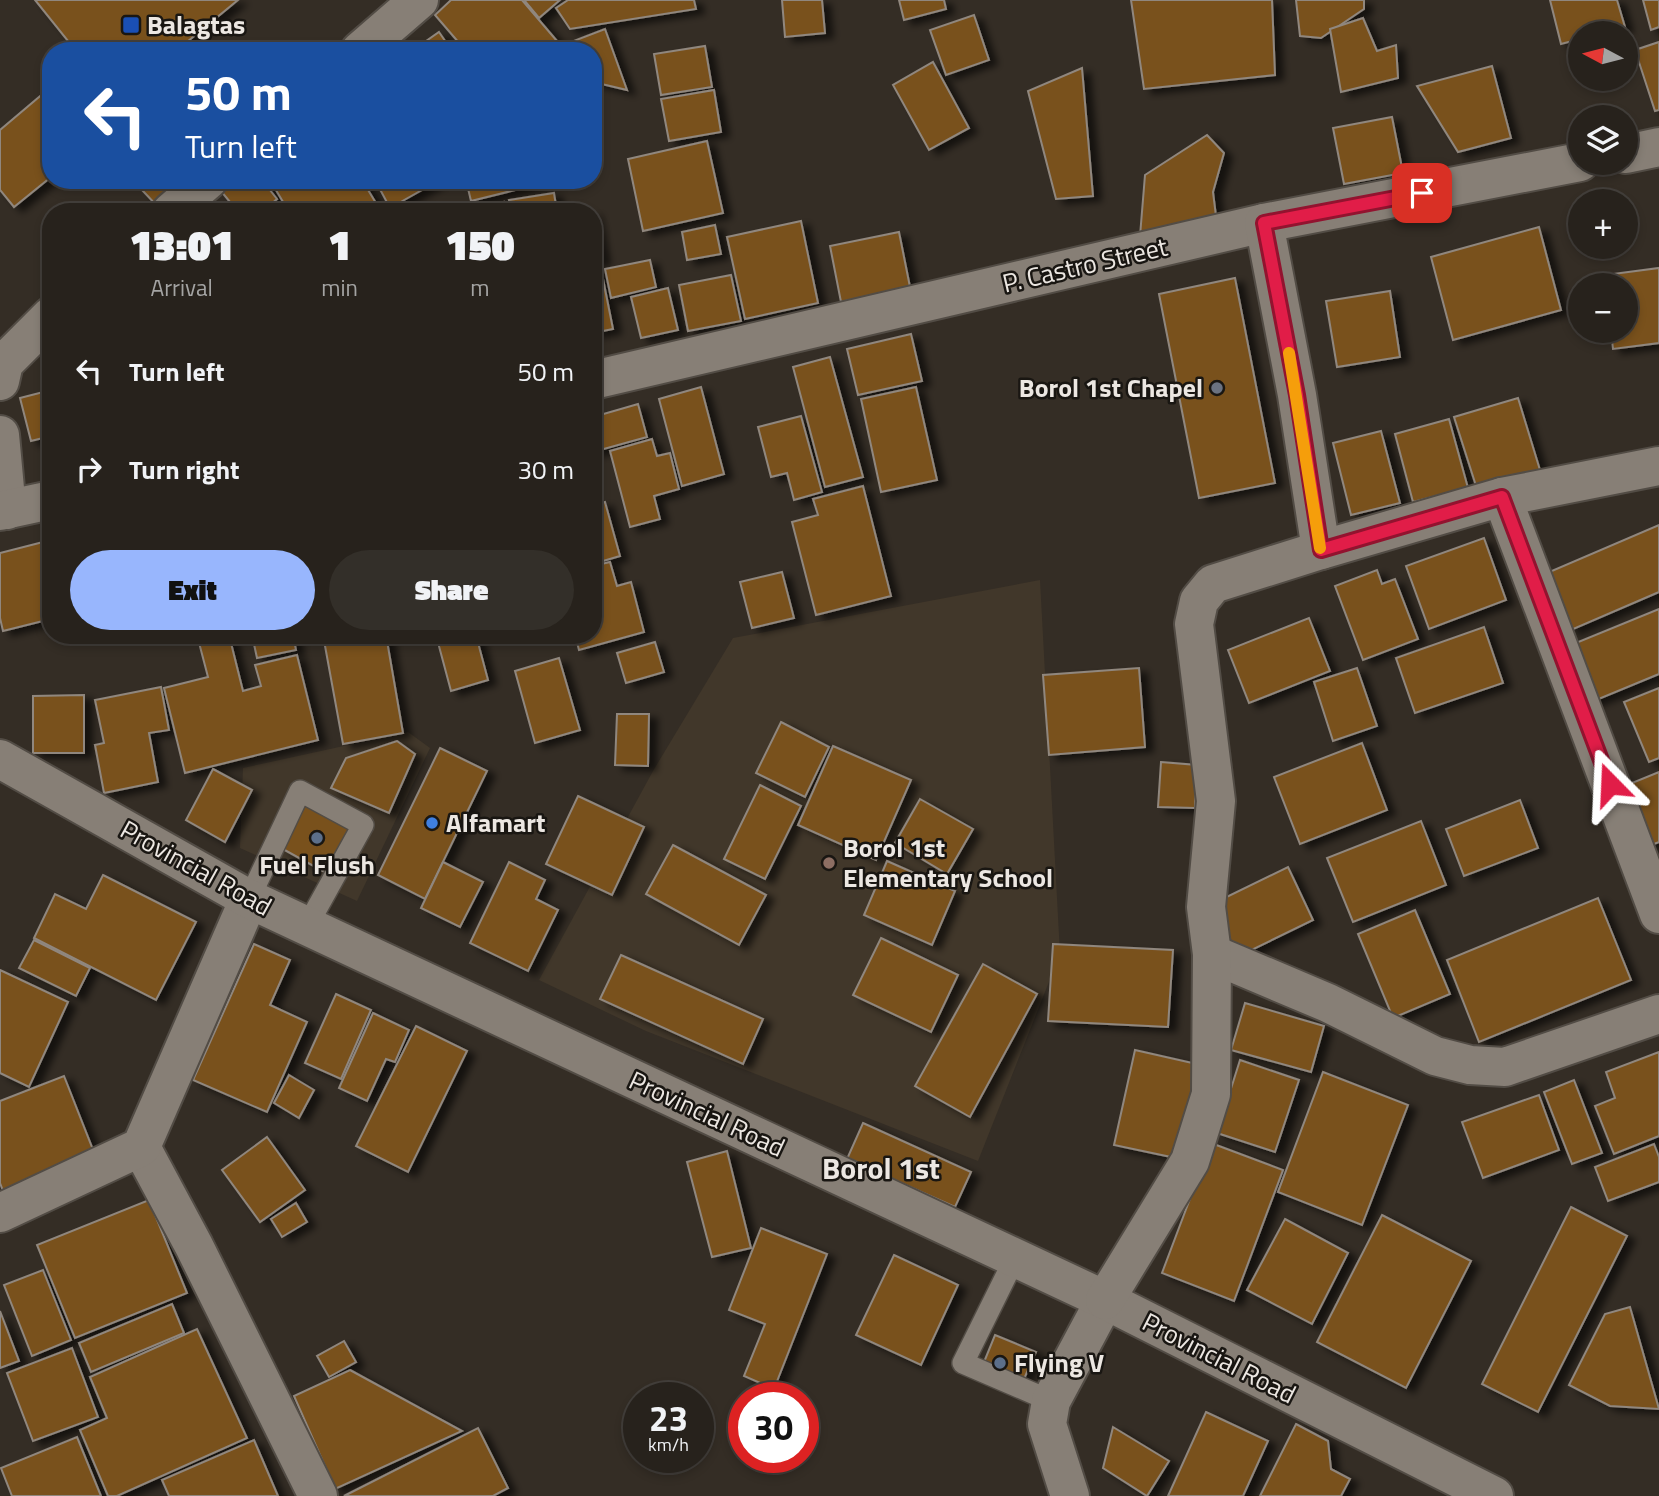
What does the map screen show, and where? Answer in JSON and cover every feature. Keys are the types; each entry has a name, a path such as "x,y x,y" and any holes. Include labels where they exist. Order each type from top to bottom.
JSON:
{"main road":[{"path":"370,42 419,0"},
{"path":"1638,151 1659,147"},
{"name":"P. Castro Street","path":"602,378 1264,223 1568,164"},
{"path":"181,203 198,189"},
{"path":"1264,223 1297,395 1321,550"},
{"path":"0,381 4,363 42,325"},
{"path":"0,435 3,510 42,502"},
{"path":"1070,1496 1047,1424 1052,1401 1105,1300 1190,1161 1211,1094 1212,954 1206,906 1216,801 1195,624 1199,601 1213,584 1321,550 1502,497 1659,466"},
{"path":"1502,497 1659,914"},
{"name":"Provincial Road","path":"0,759 248,899 1105,1300 1494,1496"},
{"path":"0,1213 141,1147 248,899"},
{"path":"1212,954 1328,1003 1436,1056 1469,1065 1505,1067 1659,1014"},
{"path":"141,1147 194,1246 318,1496"}],"lane":[{"path":"248,899 300,791 363,825 307,926"},
{"path":"1015,1258 963,1363 1052,1401"}],"shaded area":[{"name":"Borol 1st Elementary School","path":"1040,580 1060,954 978,1161 646,1031 539,980 653,771 733,638"},
{"path":"408,732 430,748 357,901 240,848 243,768"}],"building":[{"name":"Balagtas","path":"35,0 238,0 187,42 69,42"},
{"path":"451,0 522,0 557,41 458,42 435,15"},
{"path":"524,0 560,0 539,18"},
{"path":"568,0 694,0 696,9 570,29 556,8"},
{"path":"782,0 822,0 825,33 785,37"},
{"path":"899,0 944,0 946,9 904,20"},
{"path":"1131,0 1272,0 1275,75 1144,89"},
{"path":"1296,0 1364,0 1364,9 1321,38 1300,36"},
{"path":"1550,0 1617,0 1623,21 1568,21 1568,42 1561,44"},
{"path":"1643,0 1659,0 1659,27 1651,30"},
{"path":"974,15 989,60 946,75 930,30"},
{"path":"1363,18 1377,51 1396,45 1398,78 1341,92 1330,29"},
{"path":"605,29 627,90 602,84 602,42 571,42"},
{"path":"439,32 446,42 425,42"},
{"path":"1659,42 1659,110 1655,111 1638,59 1638,49"},
{"path":"705,46 712,87 661,95 654,54"},
{"path":"933,62 969,128 929,150 893,85"},
{"path":"1492,66 1511,138 1458,152 1417,86"},
{"path":"1082,68 1093,196 1056,199 1028,91"},
{"path":"714,90 721,132 669,141 661,99"},
{"path":"42,95 42,184 14,207 0,190 0,130"},
{"path":"1392,117 1403,173 1344,184 1333,128"},
{"path":"1207,135 1224,153 1213,192 1216,216 1140,236 1145,175"},
{"path":"707,141 723,213 643,231 628,159"},
{"path":"179,189 164,203 154,203 142,190"},
{"path":"269,189 277,199 272,203 231,203 221,191"},
{"path":"275,189 367,189 376,203 284,203"},
{"path":"380,189 424,189 399,203 387,203"},
{"path":"468,189 520,189 471,201"},
{"path":"554,193 556,203 510,203 509,200"},
{"path":"801,221 818,303 745,319 727,237"},
{"path":"715,225 721,254 687,260 682,232"},
{"path":"1539,227 1561,310 1453,340 1431,257"},
{"path":"899,232 910,287 841,302 830,246"},
{"path":"650,260 656,287 611,298 605,269"},
{"path":"1659,268 1659,343 1613,349 1612,343 1638,343 1638,273 1620,273"},
{"path":"602,274 613,329 602,331"},
{"path":"731,275 741,321 688,331 679,285"},
{"name":"Borol 1st Chapel","path":"1235,278 1275,483 1199,498 1159,294"},
{"path":"668,288 678,330 641,338 631,297"},
{"path":"1390,291 1400,357 1337,367 1326,301"},
{"path":"911,334 922,381 858,395 847,349"},
{"path":"830,357 863,477 825,487 793,367"},
{"path":"701,387 724,474 682,486 659,399"},
{"path":"916,387 937,480 881,492 861,399"},
{"path":"42,392 42,438 31,441 20,398"},
{"path":"1518,398 1540,470 1477,489 1454,417"},
{"path":"638,404 647,437 602,450 602,414"},
{"path":"801,416 822,492 794,500 787,473 771,477 758,427"},
{"path":"1449,419 1468,488 1413,502 1395,434"},
{"path":"1381,431 1400,503 1351,515 1333,443"},
{"path":"652,439 657,456 670,453 679,489 654,496 660,519 630,527 610,451"},
{"path":"863,486 891,596 816,615 792,522 818,515 813,499"},
{"path":"605,502 620,556 602,561 602,503"},
{"path":"1659,525 1659,592 1571,630 1547,573"},
{"path":"1484,538 1506,600 1429,629 1406,566"},
{"path":"42,542 42,621 3,631 0,618 0,553"},
{"path":"610,562 617,586 631,582 644,632 602,644 602,564"},
{"path":"1377,570 1382,584 1395,579 1418,639 1363,660 1335,586"},
{"path":"782,572 794,618 752,628 740,582"},
{"path":"1659,609 1659,674 1589,703 1566,647"},
{"path":"1309,618 1330,671 1249,703 1228,650"},
{"path":"1484,627 1503,683 1415,713 1396,658"},
{"path":"655,642 664,672 626,683 617,653"},
{"path":"199,644 231,644 243,691 261,686 255,665 297,655 318,740 185,773 164,688 208,677"},
{"path":"254,644 295,644 296,650 257,658"},
{"path":"325,644 388,644 403,733 343,744"},
{"path":"438,644 478,644 488,680 451,691"},
{"path":"577,644 601,644 579,650"},
{"path":"559,658 580,730 535,743 515,671"},
{"path":"1139,668 1145,747 1049,755 1043,675"},
{"path":"1357,668 1377,726 1333,741 1314,682"},
{"path":"161,687 169,730 149,733 158,782 104,793 95,745 104,743 95,700"},
{"path":"1659,688 1659,758 1649,762 1624,702"},
{"path":"84,695 84,753 33,753 33,696"},
{"path":"617,714 649,714 648,766 615,765"},
{"path":"781,722 829,747 805,797 756,773"},
{"path":"397,741 415,754 389,813 331,788 346,758"},
{"path":"1362,743 1387,810 1300,844 1274,777"},
{"path":"833,746 911,780 876,860 798,825"},
{"name":"Alfamart","path":"440,748 487,771 425,899 378,875"},
{"path":"1161,762 1197,765 1195,808 1158,807"},
{"path":"213,769 252,790 225,842 186,820"},
{"path":"1659,772 1659,842 1649,846 1627,785"},
{"path":"760,785 801,806 765,879 724,859"},
{"path":"578,796 644,827 612,895 546,864"},
{"path":"920,799 973,829 947,874 895,843"},
{"path":"1520,800 1538,848 1464,876 1446,829"},
{"name":"Fuel Flush","path":"306,802 353,828 328,874 281,848"},
{"path":"1421,821 1446,885 1353,922 1327,858"},
{"path":"673,845 766,895 739,945 646,894"},
{"path":"887,861 955,891 932,945 864,915"},
{"path":"443,862 483,882 460,927 421,908"},
{"path":"509,862 545,880 536,899 558,910 528,971 470,943"},
{"path":"1288,867 1313,920 1231,960 1206,907"},
{"path":"103,875 196,922 156,1000 34,938 55,894 86,909"},
{"path":"1598,898 1631,980 1479,1042 1447,960"},
{"path":"1415,910 1450,994 1393,1018 1358,934"},
{"path":"881,938 958,975 931,1032 853,995"},
{"path":"34,940 90,968 76,996 19,968"},
{"path":"254,944 290,960 270,1005 307,1022 267,1112 193,1080"},
{"path":"1053,944 1173,950 1168,1027 1048,1021"},
{"path":"621,955 763,1019 743,1064 600,999"},
{"path":"983,964 1037,994 970,1117 915,1086"},
{"path":"0,970 68,1002 29,1087 0,1073"},
{"path":"336,994 371,1010 341,1079 305,1063"},
{"path":"1245,1003 1324,1026 1311,1072 1231,1050"},
{"path":"373,1013 409,1030 395,1062 386,1059 367,1101 339,1088"},
{"path":"416,1026 467,1051 408,1172 356,1146"},
{"path":"1135,1050 1210,1067 1190,1161 1114,1145"},
{"path":"1659,1052 1659,1136 1614,1154 1595,1106 1615,1098 1606,1072"},
{"path":"1240,1060 1299,1080 1275,1152 1217,1133"},
{"path":"1323,1072 1408,1105 1362,1225 1278,1192"},
{"path":"289,1075 314,1090 299,1118 274,1103"},
{"path":"64,1076 97,1160 5,1196 0,1183 0,1101"},
{"path":"1574,1080 1602,1153 1572,1164 1544,1092"},
{"path":"1539,1095 1559,1150 1483,1178 1462,1122"},
{"path":"863,1123 971,1172 955,1207 847,1159"},
{"path":"267,1137 305,1190 260,1222 222,1170"},
{"path":"1211,1143 1283,1170 1234,1301 1162,1273"},
{"path":"1654,1144 1659,1157 1659,1182 1608,1201 1595,1167"},
{"path":"727,1151 751,1248 712,1257 687,1162"},
{"path":"149,1200 187,1293 75,1338 37,1245"},
{"path":"296,1203 307,1222 282,1237 271,1219"},
{"path":"1571,1207 1627,1236 1538,1412 1482,1384"},
{"path":"1382,1215 1471,1261 1406,1388 1317,1342"},
{"path":"1285,1219 1348,1253 1312,1324 1247,1290"},
{"path":"761,1228 827,1254 777,1382 758,1382 744,1376 765,1324 729,1310"},
{"path":"894,1255 958,1285 921,1365 856,1335"},
{"path":"43,1270 71,1340 32,1356 4,1285"},
{"path":"172,1304 184,1333 91,1372 79,1343"},
{"path":"1630,1307 1659,1409 1610,1406 1569,1385 1605,1314"},
{"path":"0,1311 19,1361 0,1368"},
{"path":"197,1329 247,1438 117,1496 108,1496 80,1430 107,1418 90,1377"},
{"path":"995,1335 1036,1352 1024,1379 984,1362"},
{"path":"344,1341 356,1362 329,1377 317,1356"},
{"path":"72,1348 98,1417 33,1441 7,1373"},
{"path":"350,1370 462,1431 335,1489 294,1396"},
{"path":"1206,1412 1268,1441 1243,1496 1168,1496"},
{"path":"1296,1424 1328,1441 1331,1469 1350,1479 1341,1496 1260,1496"},
{"path":"1113,1427 1169,1461 1147,1496 1103,1468"},
{"path":"478,1428 508,1488 493,1496 344,1496"},
{"path":"77,1437 101,1496 12,1496 1,1468"},
{"path":"254,1440 278,1496 169,1496 162,1480"}],"slow traffic":[{"path":"1289,353 1320,548"}],"place":[{"name":"Balagtas","path":"131,25"},
{"name":"Borol 1st Chapel","path":"1217,388"},
{"name":"Alfamart","path":"432,823"},
{"name":"Fuel Flush","path":"317,838"},
{"name":"Borol 1st Elementary School","path":"829,863"},
{"name":"Flying V","path":"1000,1363"}],"district":[{"name":"Borol 1st","path":"881,1169"}],"route":[{"path":"1422,193 1264,223 1297,395 1321,550 1502,497 1610,784"}]}
